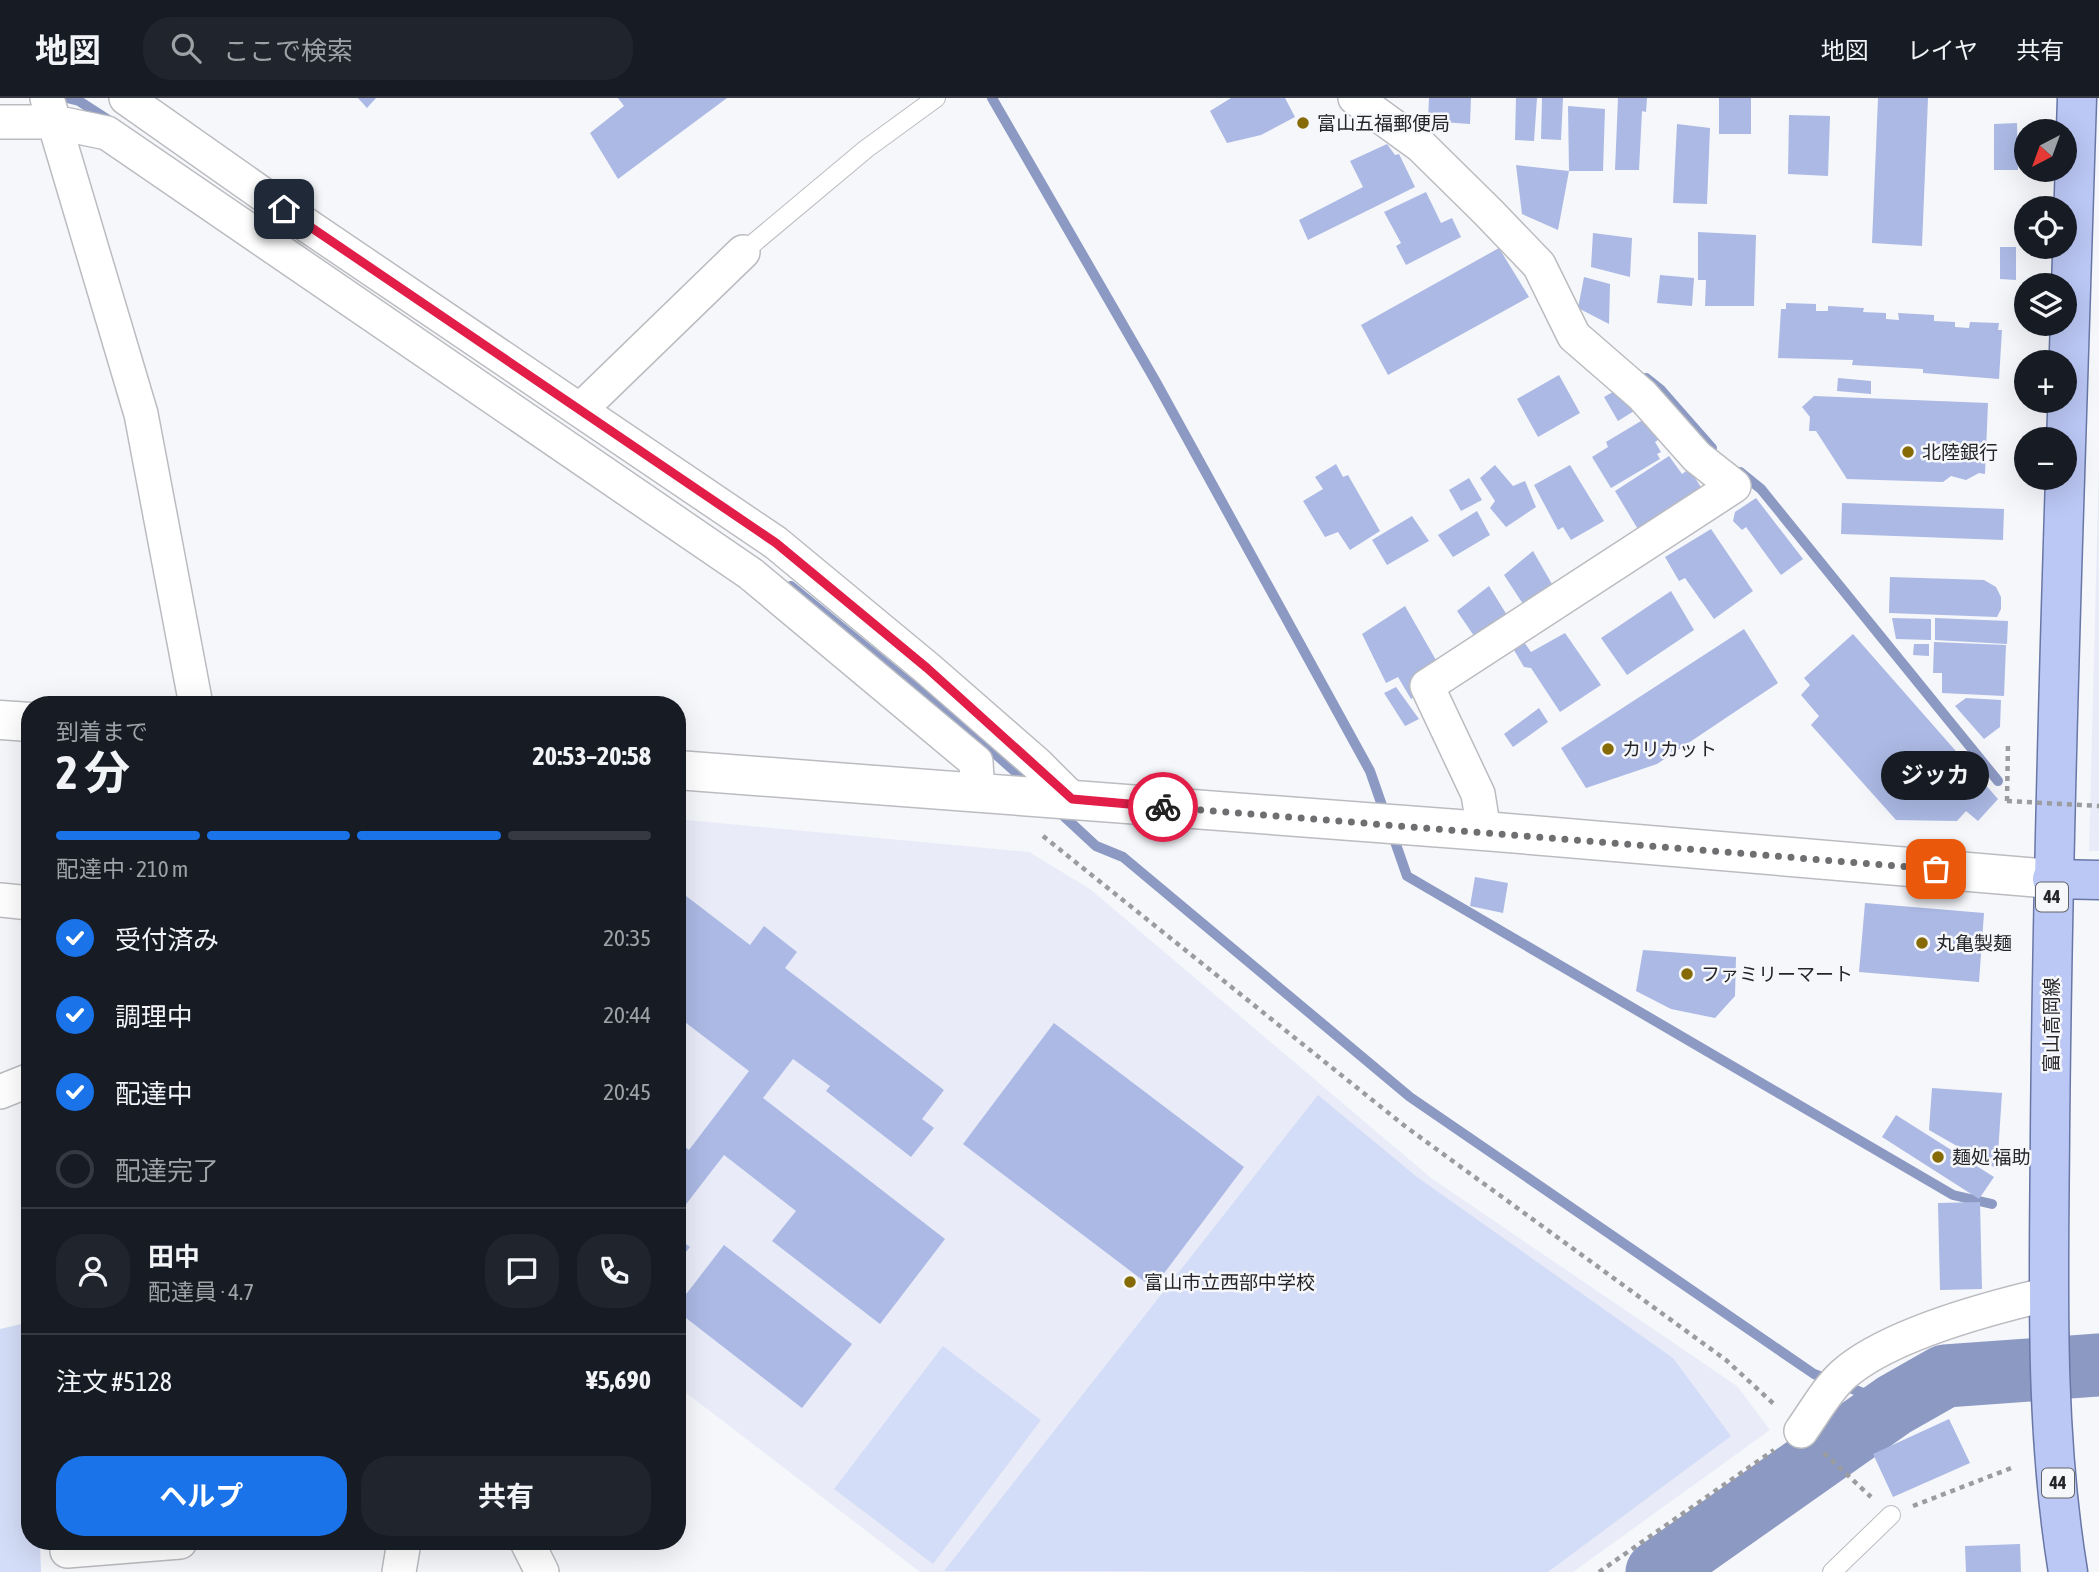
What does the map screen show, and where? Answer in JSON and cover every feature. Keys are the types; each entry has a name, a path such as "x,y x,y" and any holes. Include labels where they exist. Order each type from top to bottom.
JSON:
{"main road":[{"name":"富山高岡線","path":"2067,427 2077,98"},
{"name":"富山高岡線","path":"2065,490 2052,878 2049,1305 2051,1394 2062,1534 2068,1572"},
{"path":"2052,878 2099,880"}],"street":[{"path":"126,98 776,543 927,668 1071,799"},
{"path":"1355,98 1421,146 1489,212 1539,265 1574,336 1642,395 1697,457 1734,486 1427,686 1478,794 1484,831"},
{"path":"0,122 50,109 107,133 751,574 976,762 994,795"},
{"path":"50,109 141,414 194,696"},
{"path":"580,410 743,252"},
{"path":"0,720 21,721"},
{"path":"686,771 1484,831 2052,878"},
{"path":"0,900 21,902"},
{"path":"0,1092 21,1084"},
{"path":"1802,1432 1837,1383 1896,1341 2014,1302 2049,1305"},
{"path":"67,1551 80,1550"},
{"path":"399,1572 403,1550"},
{"path":"531,1550 541,1572"}],"lane":[{"path":"743,252 866,149 936,98"},
{"path":"1832,1572 1891,1515"}],"path":[{"path":"2008,743 2007,801 2099,806"},
{"path":"1042,835 1406,1127 1726,1360 1802,1432 1599,1572"},
{"path":"1842,1469 1891,1515 2014,1467"}],"shaded area":[{"path":"2099,459 2099,851 2089,851"},
{"name":"富山市立西部中学校","path":"686,820 1029,852 1090,889 1431,1178 1737,1386 1770,1430 1573,1572 920,1572 686,1393"},
{"path":"1318,1095 1417,1177 1673,1358 1731,1436 1548,1572 944,1571"},
{"path":"21,1324 21,1550 40,1550 41,1572 0,1572 0,1329"},
{"path":"943,1346 1041,1420 933,1564 834,1489"}],"building":[{"path":"358,98 376,98 367,108"},
{"path":"618,98 727,98 618,179 590,133 624,106"},
{"path":"1231,98 1285,98 1295,117 1261,135 1227,143 1210,111"},
{"path":"1429,98 1471,98 1470,124 1428,121"},
{"path":"1516,98 1537,98 1534,141 1515,140"},
{"path":"1542,98 1563,98 1561,140 1541,139"},
{"path":"1618,98 1647,98 1646,112 1642,111 1639,170 1615,170"},
{"path":"1719,98 1751,98 1751,134 1719,134"},
{"path":"1878,98 1928,98 1922,246 1872,243"},
{"path":"1568,106 1605,109 1603,171 1569,171"},
{"path":"1789,115 1830,116 1828,176 1788,174"},
{"path":"2014,123 2014,170 1994,170 1994,124"},
{"path":"1677,124 1710,128 1707,204 1673,203"},
{"path":"1387,144 1395,155 1399,154 1415,187 1308,240 1299,220 1363,187 1350,161"},
{"path":"1516,165 1569,171 1558,230 1522,214"},
{"path":"1426,192 1441,223 1452,218 1461,237 1406,265 1396,246 1401,243 1384,212"},
{"path":"1698,232 1756,235 1754,306 1705,306 1706,280 1698,280"},
{"path":"1593,233 1632,238 1630,277 1591,267"},
{"path":"2000,247 2014,247 2014,280 2000,279"},
{"path":"1499,248 1529,297 1388,375 1361,325"},
{"path":"1660,275 1694,278 1692,306 1657,303"},
{"path":"1584,277 1610,284 1609,324 1578,308"},
{"path":"1786,303 1816,304 1816,311 1828,311 1828,306 1864,308 1863,312 1886,313 1886,319 1899,320 1898,313 1934,315 1934,321 1955,322 1955,327 1969,328 1970,322 1999,323 1998,330 2002,330 1999,379 1923,373 1923,369 1852,365 1853,360 1778,358 1781,309 1786,309"},
{"path":"1559,375 1580,413 1538,437 1517,399"},
{"path":"1838,378 1871,381 1871,394 1837,391"},
{"path":"1620,388 1642,406 1618,421 1604,397"},
{"name":"北陸銀行","path":"1814,396 1988,403 1985,474 1979,473 1966,480 1951,476 1943,482 1847,479 1816,431 1809,431 1810,417 1802,407"},
{"path":"1646,418 1664,436 1655,442 1661,452 1657,454 1660,459 1611,488 1592,457 1608,447 1606,442"},
{"path":"1669,456 1682,474 1689,469 1703,490 1639,531 1615,491"},
{"path":"1336,464 1343,477 1348,475 1380,531 1350,550 1338,532 1325,537 1303,501 1323,489 1315,477"},
{"path":"1495,465 1513,486 1525,481 1536,507 1506,527 1490,508 1495,501 1480,478"},
{"path":"1570,465 1604,521 1571,540 1563,527 1558,530 1534,485"},
{"path":"1469,478 1482,500 1461,511 1449,490"},
{"path":"1756,498 1803,559 1781,575 1746,527 1742,530 1733,521 1735,512"},
{"path":"1842,503 2004,509 2003,540 1841,534"},
{"path":"1477,511 1490,535 1453,557 1438,535"},
{"path":"1412,516 1429,541 1387,565 1372,540"},
{"path":"1711,529 1753,591 1714,619 1685,578 1679,581 1665,557"},
{"path":"1533,551 1556,591 1525,607 1504,575"},
{"path":"1890,577 1984,580 1996,587 2001,597 2001,609 1997,617 1889,613"},
{"path":"1489,586 1510,620 1483,649 1457,611"},
{"path":"1671,591 1694,630 1627,675 1601,638"},
{"path":"1405,606 1444,674 1411,699 1398,677 1386,683 1362,634"},
{"path":"1892,618 1931,619 1931,640 1896,639"},
{"path":"1935,618 2008,621 2007,644 1935,640"},
{"path":"1744,629 1778,683 1657,764 1586,788 1561,748"},
{"path":"1565,633 1601,685 1560,712 1531,668 1524,667 1511,645 1522,639 1531,652"},
{"path":"1853,634 1998,799 1978,821 1966,811 1957,821 1896,820 1811,725 1819,716 1801,695 1810,685 1804,678"},
{"path":"1934,642 2006,645 2004,696 1942,693 1942,673 1933,673"},
{"path":"1914,644 1929,644 1929,656 1913,655"},
{"path":"1396,687 1419,719 1405,726 1384,693"},
{"path":"1966,698 2001,700 2000,727 1984,739 1955,706"},
{"path":"1539,708 1548,722 1513,747 1504,734"},
{"path":"1475,877 1508,883 1503,913 1470,906"},
{"path":"686,896 750,945 764,926 797,952 785,968 944,1090 922,1119 934,1128 911,1157 826,1091 830,1086 793,1059 763,1098 945,1239 880,1324 772,1241 796,1211 724,1155 686,1204 686,1148 689,1150 749,1071 686,1023"},
{"name":"丸亀製麺","path":"1865,903 1984,913 1979,982 1859,972"},
{"name":"ファミリーマート","path":"1643,950 1736,957 1735,996 1715,1018 1671,1009 1636,991"},
{"path":"1054,1023 1244,1167 1153,1288 963,1144"},
{"path":"1932,1088 2002,1093 1997,1169 1929,1130"},
{"name":"麺処 福助","path":"1896,1115 1994,1177 1979,1199 1882,1137"},
{"path":"1980,1202 1982,1289 1940,1290 1938,1203"},
{"path":"724,1245 852,1344 802,1408 686,1318 686,1294"},
{"path":"1949,1419 1970,1463 1893,1497 1873,1454"},
{"path":"2020,1544 2021,1572 1966,1572 1965,1546"}],"waterway":[{"path":"67,98 79,101 110,121"},
{"path":"992,98 1156,382 1370,771 1386,817"},
{"path":"1646,378 1661,390 1712,448"},
{"path":"1740,472 1761,489 1998,781"},
{"path":"791,586 1029,784"},
{"path":"1056,809 1096,846 1123,857 1410,1097 1814,1374 1894,1405"},
{"path":"1392,833 1407,876 1953,1195 1992,1204"},
{"path":"1657,1572 1894,1405 1945,1376 2099,1365"}],"way so far":[{"path":"1163,807 1936,869"}],"place":[{"name":"富山五福郵便局","path":"1303,123"},
{"name":"北陸銀行","path":"1908,452"},
{"name":"カリカット","path":"1608,749"},
{"name":"ジッカ","path":"1936,869"},
{"name":"丸亀製麺","path":"1922,943"},
{"name":"ファミリーマート","path":"1687,974"},
{"name":"麺処 福助","path":"1938,1157"},
{"name":"富山市立西部中学校","path":"1130,1282"}],"route":[{"path":"284,209 776,543 927,668 1037,764 1072,799 1163,807"}]}
